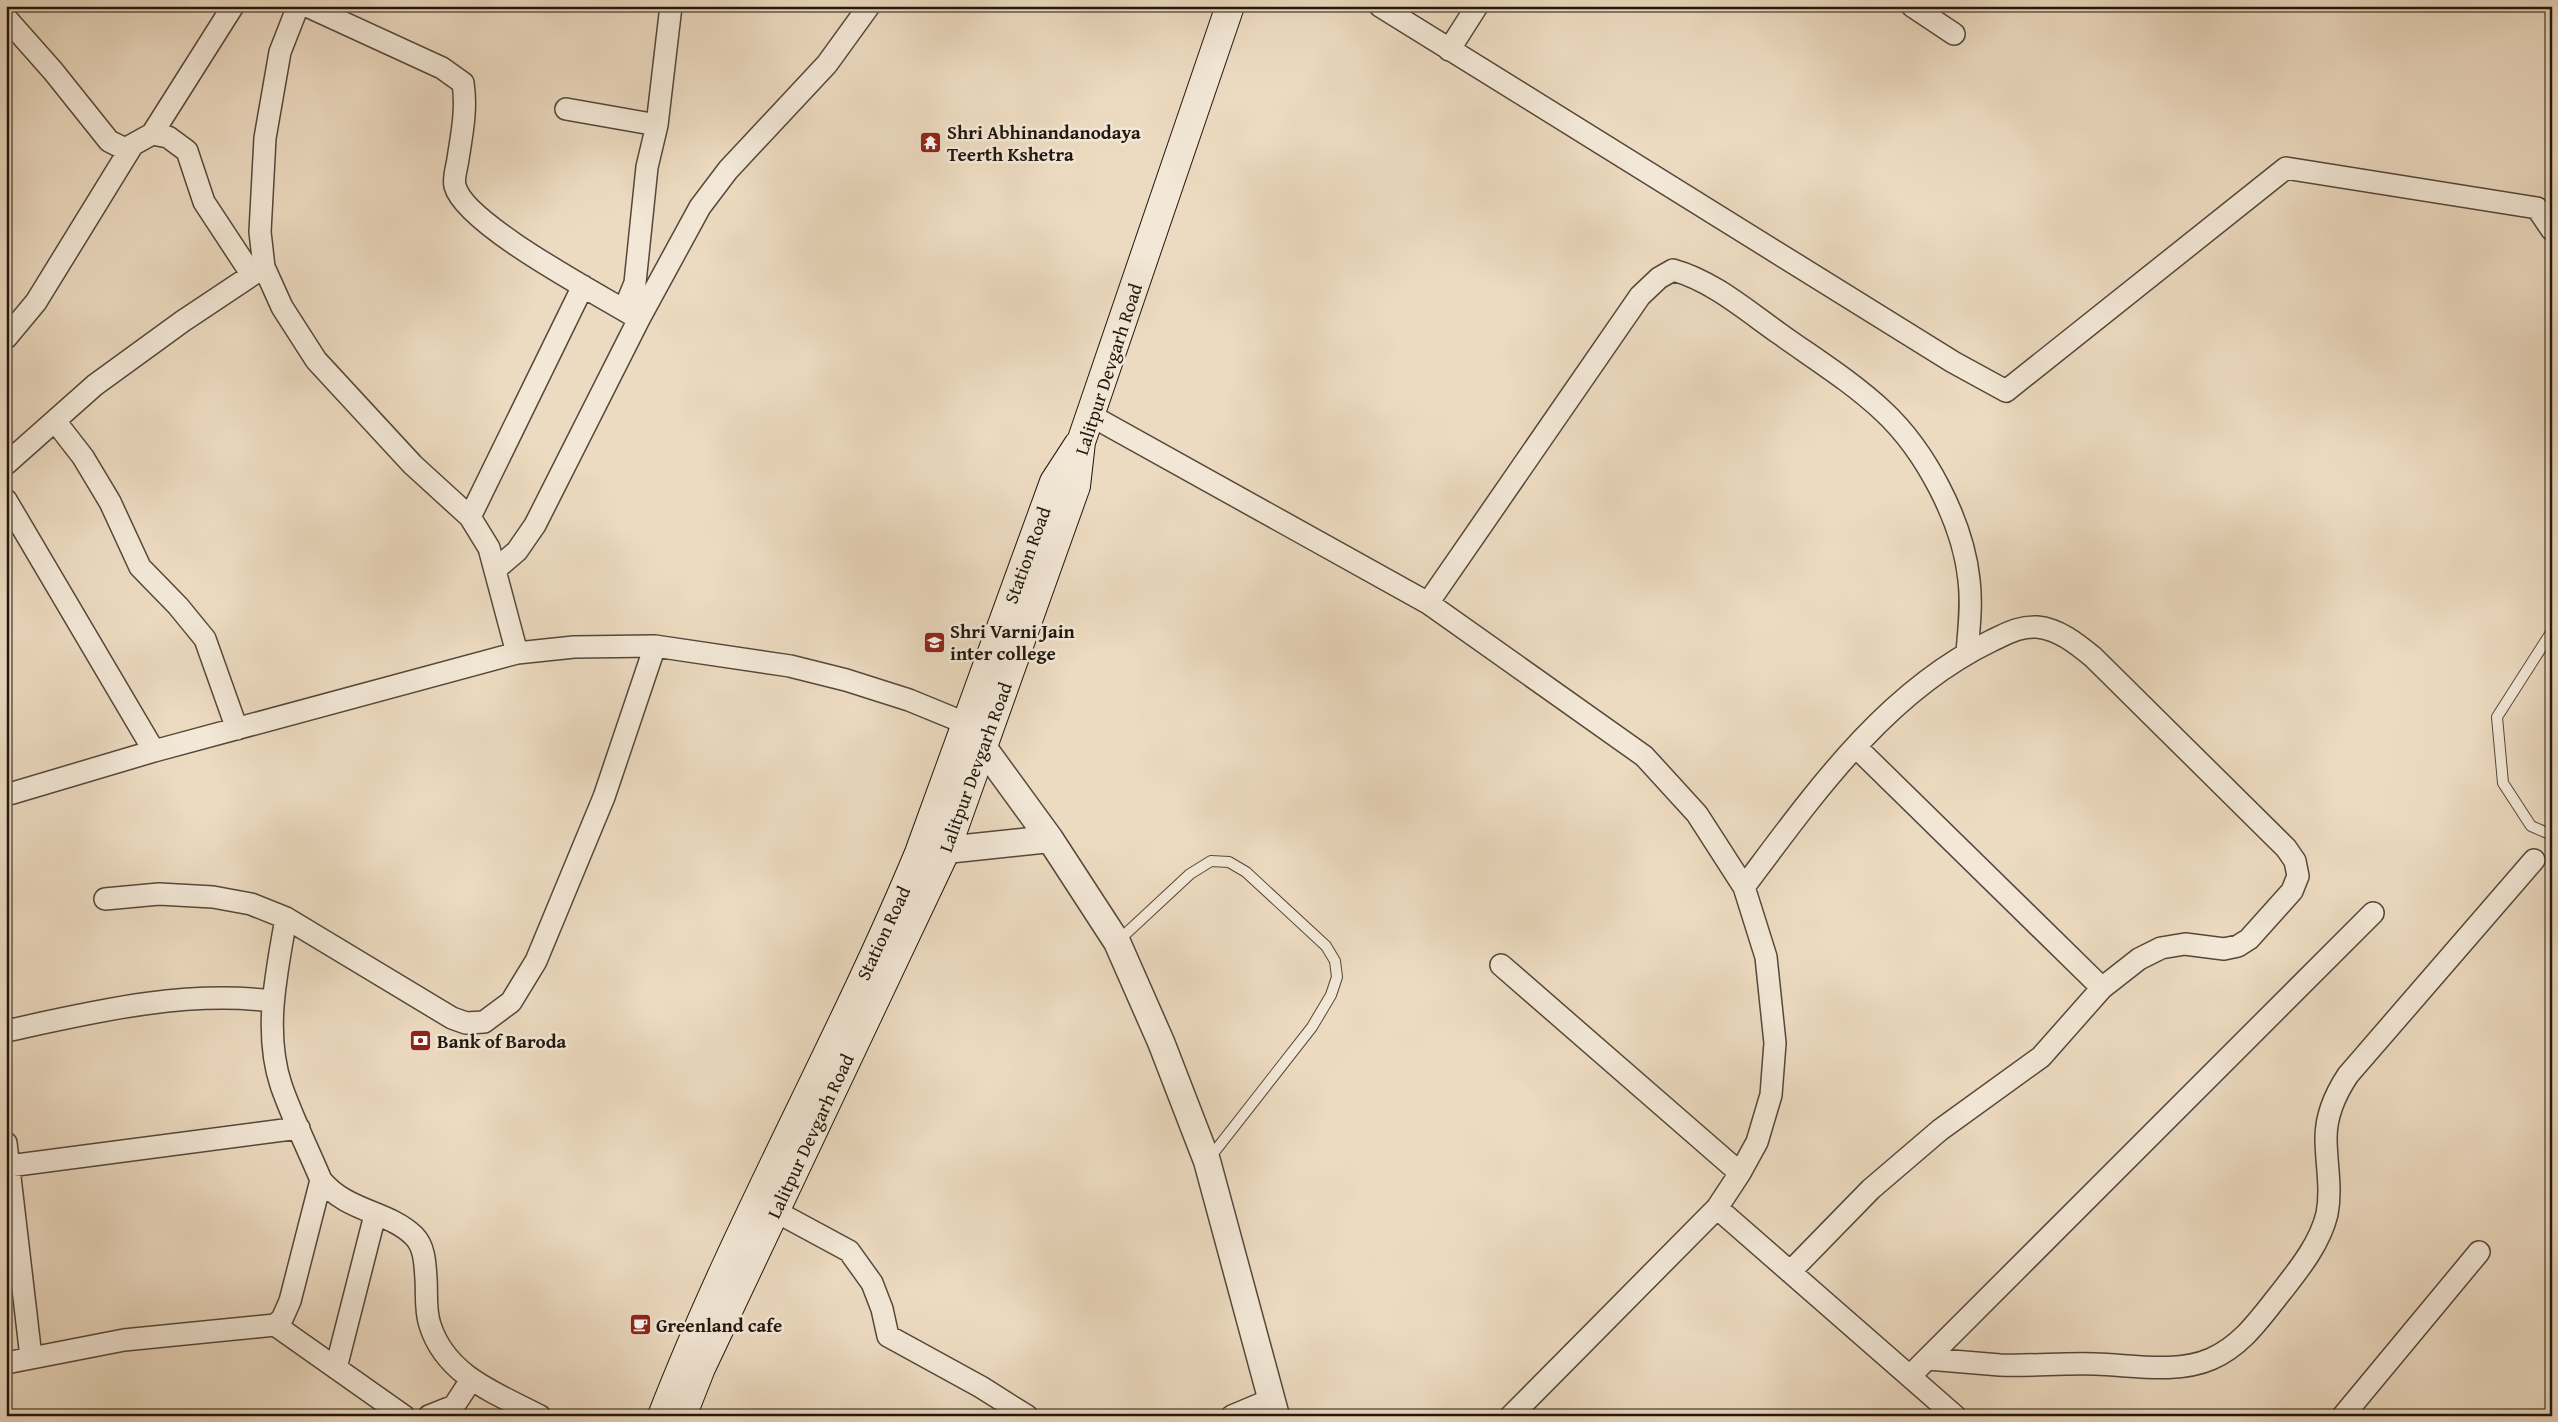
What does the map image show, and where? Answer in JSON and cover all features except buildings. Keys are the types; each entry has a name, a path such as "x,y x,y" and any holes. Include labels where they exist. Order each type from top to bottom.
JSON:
{"main road":[{"name":"Lalitpur Devgarh Road","path":"682,1416 701,1368 946,850 1076,486 1081,442 1224,9"},
{"name":"Station Road","path":"662,1416 687,1353 738,1240 896,909 919,853 1054,482 1081,442"}],"street":[{"path":"6,18 53,71 109,142 125,148 152,134 233,6"},
{"path":"258,271 265,138 280,52 298,6"},
{"path":"307,6 442,68 463,83 466,103 455,184 461,198 473,212 534,258 632,314"},
{"path":"632,314 647,167 657,125 671,6"},
{"path":"496,569 517,551 535,525 632,314 700,207 728,170 827,64 870,6"},
{"path":"1380,6 1953,362 2006,391 2286,168 2537,208 2552,230"},
{"path":"1449,50 1477,6"},
{"path":"1912,6 1954,34"},
{"path":"566,109 657,125"},
{"path":"152,134 168,137 187,151 204,202 258,271 316,360 412,464 470,517 489,548 517,653"},
{"path":"6,338 36,302 132,146"},
{"path":"1428,603 1640,296 1658,278 1673,270 1690,275 1721,294 1856,387 1885,412 1916,447 1940,490 1959,536 1969,580 1967,652"},
{"path":"6,464 95,385 183,321 258,271"},
{"path":"470,517 584,286"},
{"path":"1090,415 1428,603 1644,756 1697,814 1744,887 1766,957 1775,1043 1771,1095 1757,1142 1740,1173 1717,1208 1511,1416"},
{"path":"55,421 83,457 110,502 140,567 178,606 205,639 237,729"},
{"path":"9,514 154,751"},
{"path":"1744,887 1800,813 1856,747 1893,708 1967,652 2018,628 2038,627 2058,633 2076,643 2093,657 2272,835 2295,862 2298,876 2292,891 2249,939 2238,946 2224,949 2185,944 2161,948 2139,959 2102,988 2042,1057 1926,1142 1871,1189 1790,1272"},
{"path":"6,794 154,751 517,653 574,646 655,646 790,666 846,680 910,700 966,723 1050,839 1117,942 1161,1042 1207,1161 1273,1408 1232,1416"},
{"path":"105,899 159,894 214,897 252,904 286,918 452,1018 466,1023 484,1022 511,1002 536,961 604,797 655,646"},
{"path":"1856,747 2102,988"},
{"path":"919,853 1050,839"},
{"path":"1928,1359 2001,1365 2095,1364 2166,1366 2210,1360 2236,1344 2248,1333 2286,1286 2318,1241 2327,1213 2326,1138 2328,1123 2341,1086 2348,1074 2534,860"},
{"path":"1910,1376 2373,913"},
{"path":"286,918 272,1001 274,1052 281,1084 321,1180 329,1191 352,1205 398,1225 415,1237 424,1254 429,1323 438,1346 452,1365 471,1380 540,1416"},
{"path":"1501,965 1740,1173"},
{"path":"6,1031 100,1011 188,999 244,997 272,1001"},
{"path":"9,1166 299,1128"},
{"path":"6,1143 31,1358"},
{"path":"6,1363 124,1340 275,1325 282,1320 290,1301 321,1180"},
{"path":"1717,1208 1955,1416"},
{"path":"775,1211 850,1251 872,1283 882,1309 888,1336 973,1383 1026,1416"},
{"path":"336,1368 375,1215"},
{"path":"2343,1416 2479,1252"},
{"path":"275,1325 404,1416"},
{"path":"429,1416 454,1406 471,1380"}],"lane":[{"path":"2552,630 2497,718 2502,783 2531,826 2552,835"},
{"path":"1117,942 1190,874 1212,861 1230,862 1246,872 1326,946 1335,961 1337,977 1331,995 1312,1026 1207,1161"}],"place":[{"name":"Shri Abhinandanodaya Teerth Kshetra","path":"931,143"},
{"name":"Shri Varni Jain inter college","path":"934,642"},
{"name":"Bank of Baroda","path":"421,1041"},
{"name":"Greenland cafe","path":"640,1325"}]}
